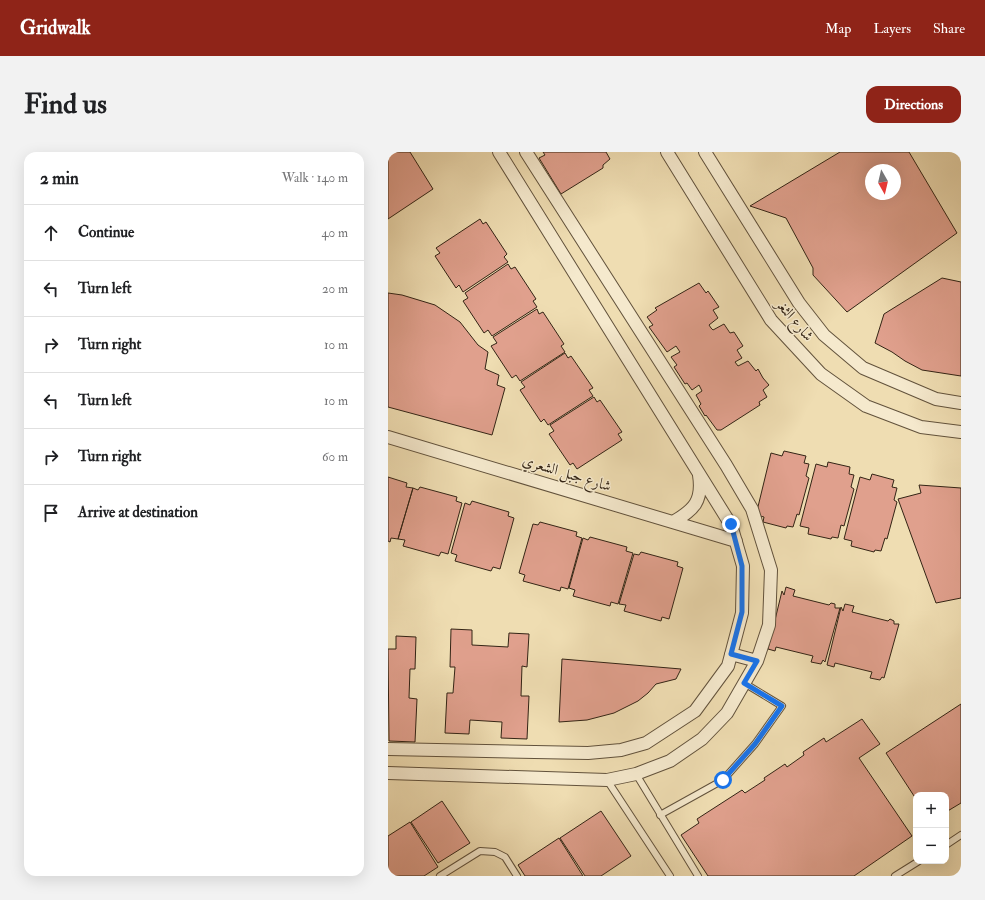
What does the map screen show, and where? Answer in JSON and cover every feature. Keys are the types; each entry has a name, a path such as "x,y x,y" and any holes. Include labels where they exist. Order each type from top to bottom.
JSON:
{"street":[{"path":"388,749 588,754 621,750 646,743 695,711 728,666 742,612 742,566 731,524 499,152"},
{"path":"388,773 607,780 636,774 670,761 702,739 727,713 757,661 769,625 770,570 752,509 726,465 526,152"},
{"name":"شارع الثغر","path":"666,152 772,320 821,374 866,406 921,427 961,432"},
{"name":"شارع الثغر","path":"705,152 799,303 824,335 863,368 936,399 961,403"},
{"name":"شارع جبل الشعري","path":"388,437 736,541"},
{"path":"673,522 688,513 698,500 701,488 699,472"},
{"path":"731,654 757,661"}],"lane":[{"path":"660,815 723,780 755,744 782,706 744,683"},
{"path":"636,774 698,876"},
{"path":"607,780 670,876"},
{"path":"949,842 961,835"},
{"path":"440,876 480,851 495,852 505,857 517,876"},
{"path":"895,876 914,864"}],"building":[{"path":"388,152 410,152 433,189 388,219"},
{"path":"543,152 606,152 610,159 603,165 603,168 561,194 539,158 545,155"},
{"path":"840,152 909,152 957,233 847,312 813,275 813,268 786,218 750,206"},
{"path":"480,219 483,224 486,222 507,254 504,257 508,262 463,292 459,285 456,288 435,256 440,253 436,248"},
{"path":"508,264 511,269 515,267 536,299 533,301 537,307 492,336 488,330 484,333 463,301 468,298 465,293"},
{"path":"942,278 961,282 961,376 922,370 875,343 884,314"},
{"path":"699,283 706,293 708,291 719,307 713,310 718,318 709,325 711,328 713,330 724,324 730,333 734,332 743,346 737,350 742,358 735,362 738,366 748,361 756,371 758,369 769,385 763,390 767,397 759,402 760,405 721,430 717,430 699,406 701,404 696,395 702,391 699,385 692,390 687,383 685,384 674,367 677,365 671,357 680,352 676,346 667,352 649,327 653,325 647,317 657,310 655,308"},
{"path":"388,293 402,295 435,305 460,322 478,345 488,352 485,369 499,375 497,385 505,388 492,435 388,407"},
{"path":"537,309 539,314 543,312 564,344 561,346 565,352 520,381 516,375 512,378 491,346 497,343 493,337"},
{"path":"565,353 568,358 571,356 593,388 589,390 593,396 548,425 544,419 541,422 520,390 525,387 521,382"},
{"path":"594,397 597,402 600,400 622,432 618,434 622,440 577,469 573,463 570,465 549,434 554,431 550,425"},
{"path":"784,451 806,456 804,463 809,464 806,476 809,478 799,515 797,514 793,527 787,526 786,528 763,522 764,517 756,515 771,453 782,456"},
{"path":"828,462 850,467 849,474 854,475 851,487 854,489 844,526 841,525 838,538 832,537 831,539 808,534 809,528 800,526 816,464 827,467"},
{"path":"872,474 894,480 892,487 897,488 894,500 897,502 887,539 885,538 881,551 875,550 874,552 851,546 852,541 844,539 860,477 870,480"},
{"path":"388,477 407,483 406,487 413,488 398,539 391,538 390,542 388,541"},
{"path":"919,485 961,488 961,598 936,603 898,499 921,493"},
{"path":"420,487 457,497 456,501 462,503 448,554 441,552 439,556 403,546 405,540 398,539 413,488 418,490"},
{"path":"472,501 509,512 508,516 514,518 500,569 493,567 491,571 455,561 457,555 451,553 465,503 470,505"},
{"path":"540,522 577,532 576,536 582,538 568,589 561,587 560,591 523,581 525,575 519,573 533,524 538,525"},
{"path":"590,537 627,547 626,551 633,553 618,604 611,602 610,606 573,596 575,590 569,588 583,538 588,540"},
{"path":"641,552 678,562 677,566 683,568 669,619 662,617 661,621 624,611 626,605 619,604 634,554 639,555"},
{"path":"786,587 795,590 793,596 829,605 831,603 835,604 835,608 840,608 825,662 823,660 821,664 811,662 813,656 776,647 775,651 768,649 782,591 784,595"},
{"path":"845,604 854,606 852,612 888,621 890,619 894,621 894,624 899,624 884,678 882,677 880,680 870,678 872,672 835,663 834,667 827,665 841,607 843,611"},
{"path":"451,629 472,630 472,645 508,647 509,633 529,634 527,667 522,666 521,696 529,696 527,739 501,738 502,722 470,720 469,734 445,733 447,693 453,693 455,667 450,667"},
{"path":"396,636 416,637 415,669 410,669 409,698 417,699 415,742 389,741 388,649 396,649"},
{"path":"562,659 681,669 676,679 656,684 638,701 614,713 587,720 559,722"},
{"path":"961,704 961,803 949,810 949,792 913,792 913,794 886,753"},
{"path":"862,719 880,744 859,758 912,836 854,876 708,876 681,835 699,823 697,819 742,790 745,793 765,780 764,778 785,764 787,767 804,755 803,752 824,738 826,742"},
{"path":"442,801 470,843 438,863 411,822"},
{"path":"601,811 631,856 601,876 585,876 560,838"},
{"path":"410,822 438,867 424,876 388,876 388,836"},
{"path":"559,838 583,876 525,876 518,865"}],"route":[{"path":"723,780 755,744 782,706 744,683 757,661 731,654 742,612 742,566 731,524"}]}
